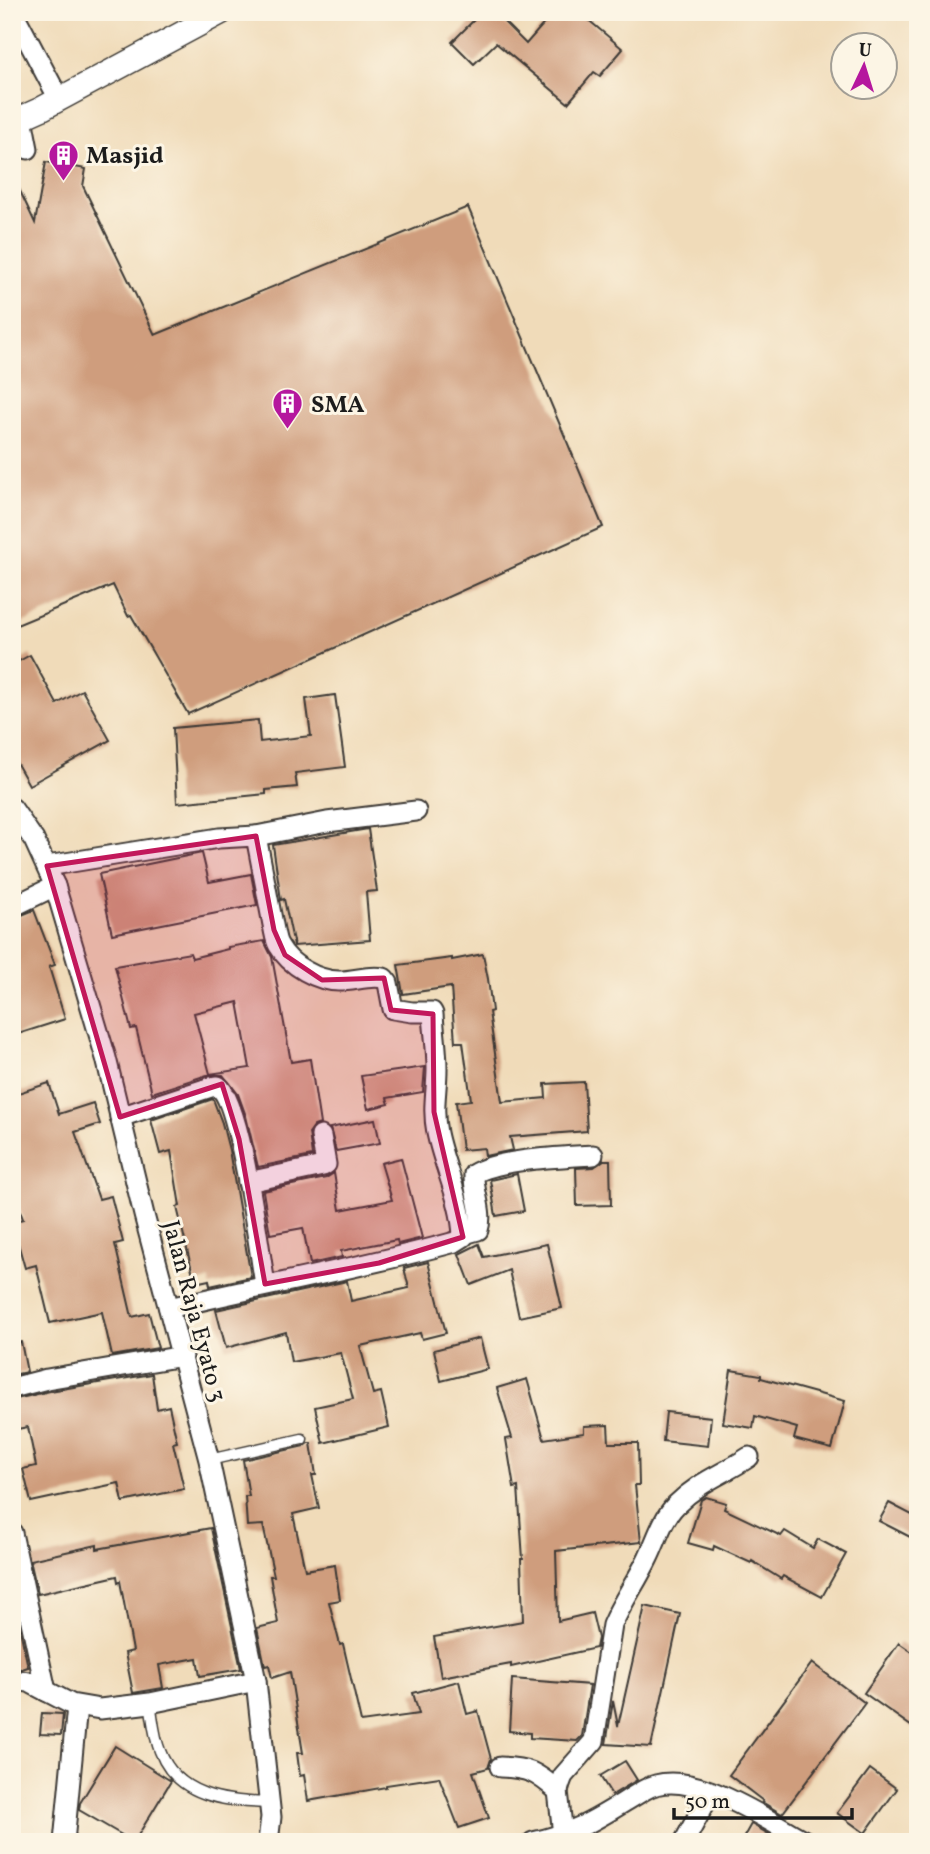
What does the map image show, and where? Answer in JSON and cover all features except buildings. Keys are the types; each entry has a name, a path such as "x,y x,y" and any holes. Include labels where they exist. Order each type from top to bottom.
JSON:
{"street":[{"path":"13,12 59,99"},
{"path":"28,149 17,120 222,12"},
{"name":"Jalan Raja Eyato 3","path":"12,808 34,840 55,886 106,1058 209,1460 256,1681 271,1816 268,1842"},
{"path":"47,866 219,838 256,836 327,822 416,811"},
{"path":"169,1308 265,1284 379,1262 455,1242 461,1240 464,1234 436,1122 434,1093 437,1070 432,1012 393,1009 388,983 384,978 373,976 341,981 322,980 285,955 278,946 274,930 256,836"},
{"path":"12,907 55,886"},
{"path":"120,1117 218,1086 226,1093 248,1182 265,1284"},
{"path":"248,1182 323,1166 326,1164 321,1136"},
{"path":"464,1234 478,1230 480,1225 474,1174 482,1169 527,1161 593,1155"},
{"path":"12,1388 47,1379 183,1356"},
{"path":"563,1835 558,1791 563,1776 594,1741 612,1625 674,1506 709,1479 748,1457"},
{"path":"12,1533 46,1691"},
{"path":"12,1680 29,1682 77,1706 100,1709 150,1703 256,1681"},
{"path":"64,1842 77,1706"},
{"path":"500,1767 525,1768 536,1773 558,1791"},
{"path":"533,1842 563,1835 587,1825 646,1788 664,1782 682,1782 711,1792 807,1842"},
{"path":"684,1842 711,1792"}],"lane":[{"path":"209,1460 302,1439"},
{"path":"150,1703 159,1751 177,1777 208,1796 242,1803 270,1803"}],"highlighted area":[{"path":"256,836 274,930 285,955 322,980 384,978 391,1010 433,1014 434,1112 463,1237 379,1263 265,1284 239,1139 222,1084 120,1117 47,866"}],"place":[{"name":"Masjid","path":"63,182"},
{"name":"SMA","path":"288,431"}]}
